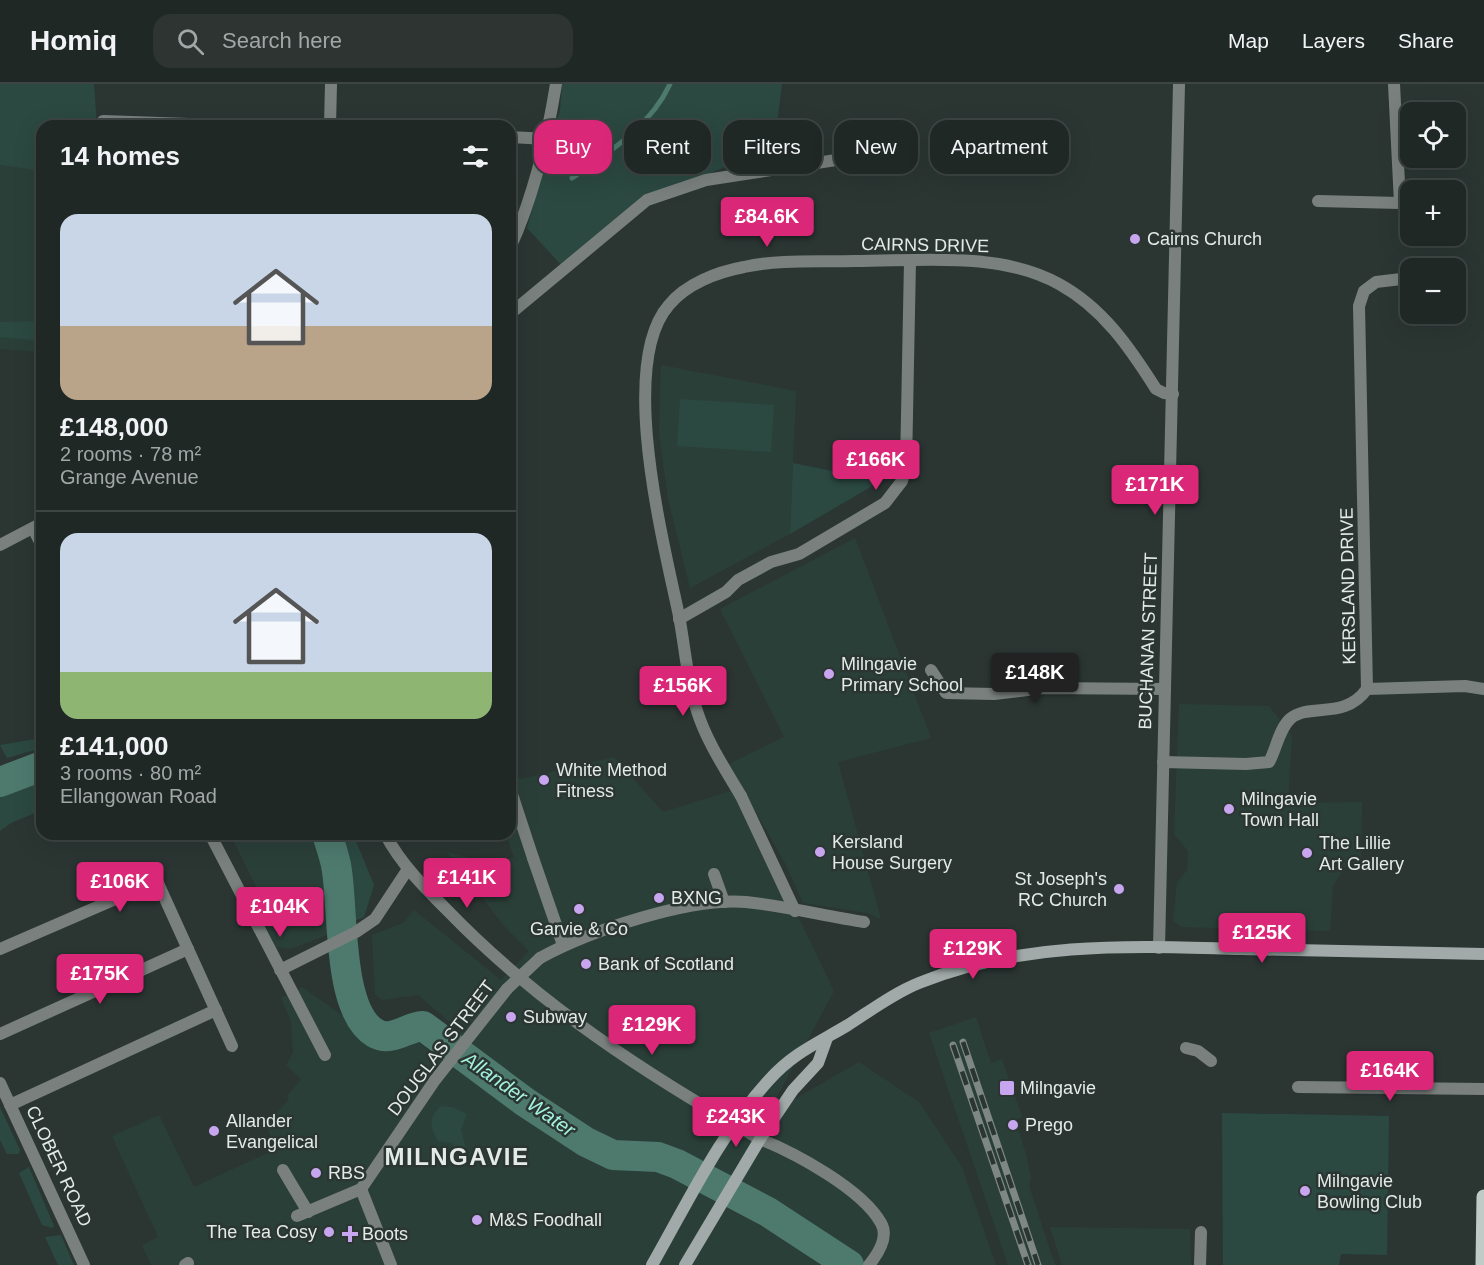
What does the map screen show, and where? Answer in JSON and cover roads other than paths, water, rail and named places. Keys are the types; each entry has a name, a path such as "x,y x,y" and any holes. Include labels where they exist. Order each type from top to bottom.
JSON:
{"main road":[{"path":"652,1265 734,1124 769,1080 799,1051 827,1038 916,984 966,967 1020,954 1076,948 1484,954"},
{"path":"685,1265 760,1139 786,1100 818,1063 827,1038"},
{"path":"1483,1265 1484,1197"}],"street":[{"path":"330,120 331,84"},
{"path":"550,120 556,84"},
{"name":"BUCHANAN STREET","path":"1159,948 1179,84"},
{"path":"1318,201 1400,203 1394,84"},
{"path":"516,137 534,138"},
{"path":"516,309 647,200 706,180 834,160"},
{"path":"516,235 536,174"},
{"path":"679,618 726,592 738,579 771,562 799,554 885,503 896,492 906,466 910,261"},
{"name":"CAIRNS DRIVE","path":"795,912 741,796 723,768 697,711 653,487 645,366 656,325 667,306 681,293 698,283 742,267 788,262 968,261 1016,268 1059,284 1082,298 1123,338 1156,388 1164,393 1173,394"},
{"name":"KERSLAND DRIVE","path":"1163,762 1246,764 1269,762 1289,720 1296,715 1347,706 1361,698 1367,689 1359,306 1364,291 1376,282 1400,279"},
{"path":"0,545 36,527"},
{"path":"931,670 946,693 994,694 1044,688 1165,689"},
{"path":"1367,689 1465,686 1484,689"},
{"path":"516,806 563,945"},
{"path":"213,840 325,1055"},
{"path":"389,840 408,869 481,945 588,1032 734,1124 760,1139 802,1157 862,1200 882,1224 883,1237 879,1252 869,1265"},
{"path":"280,970 356,932 375,919 408,869"},
{"path":"714,874 724,902"},
{"path":"0,949 157,881 232,1046"},
{"name":"DOUGLAS STREET","path":"361,1189 435,1080 507,989 540,958 563,945 658,914 724,902 746,902 864,922"},
{"path":"0,1034 188,949"},
{"path":"10,1105 216,1010"},
{"path":"1186,1048 1198,1051 1210,1062"},
{"name":"CLOBER ROAD","path":"0,1083 84,1265"},
{"path":"1298,1087 1484,1089"},
{"path":"283,1170 302,1214 361,1189 391,1265"},
{"path":"1200,1265 1201,1232"}],"waterway":[{"path":"572,178 628,137 652,113 670,84"},
{"name":"Allander Water","path":"0,782 36,768"},
{"name":"Allander Water","path":"329,840 336,865 348,980 362,1021 375,1033 387,1036 423,1026 525,1102 586,1142 613,1155 658,1157 677,1164 768,1212 849,1265"}],"railway":[{"path":"963,1042 1038,1265"},
{"path":"953,1045 1028,1265"}],"place":[{"name":"Cairns Church","path":"1135,239"},
{"name":"Milngavie Primary School","path":"829,674"},
{"name":"White Method Fitness","path":"544,780"},
{"name":"Milngavie Town Hall","path":"1229,809"},
{"name":"Kersland House Surgery","path":"820,852"},
{"name":"The Lillie Art Gallery","path":"1307,853"},
{"name":"St Joseph's RC Church","path":"1119,889"},
{"name":"BXNG","path":"659,898"},
{"name":"Garvie & Co","path":"579,909"},
{"name":"Bank of Scotland","path":"586,964"},
{"name":"Subway","path":"511,1017"},
{"name":"Milngavie","path":"1007,1088"},
{"name":"Prego","path":"1013,1125"},
{"name":"Allander Evangelical","path":"214,1131"},
{"name":"RBS","path":"316,1173"},
{"name":"Milngavie Bowling Club","path":"1305,1191"},
{"name":"M&S Foodhall","path":"477,1220"},
{"name":"The Tea Cosy","path":"329,1232"},
{"name":"Boots","path":"350,1234"}],"district":[{"name":"MILNGAVIE","path":"457,1156"}]}
